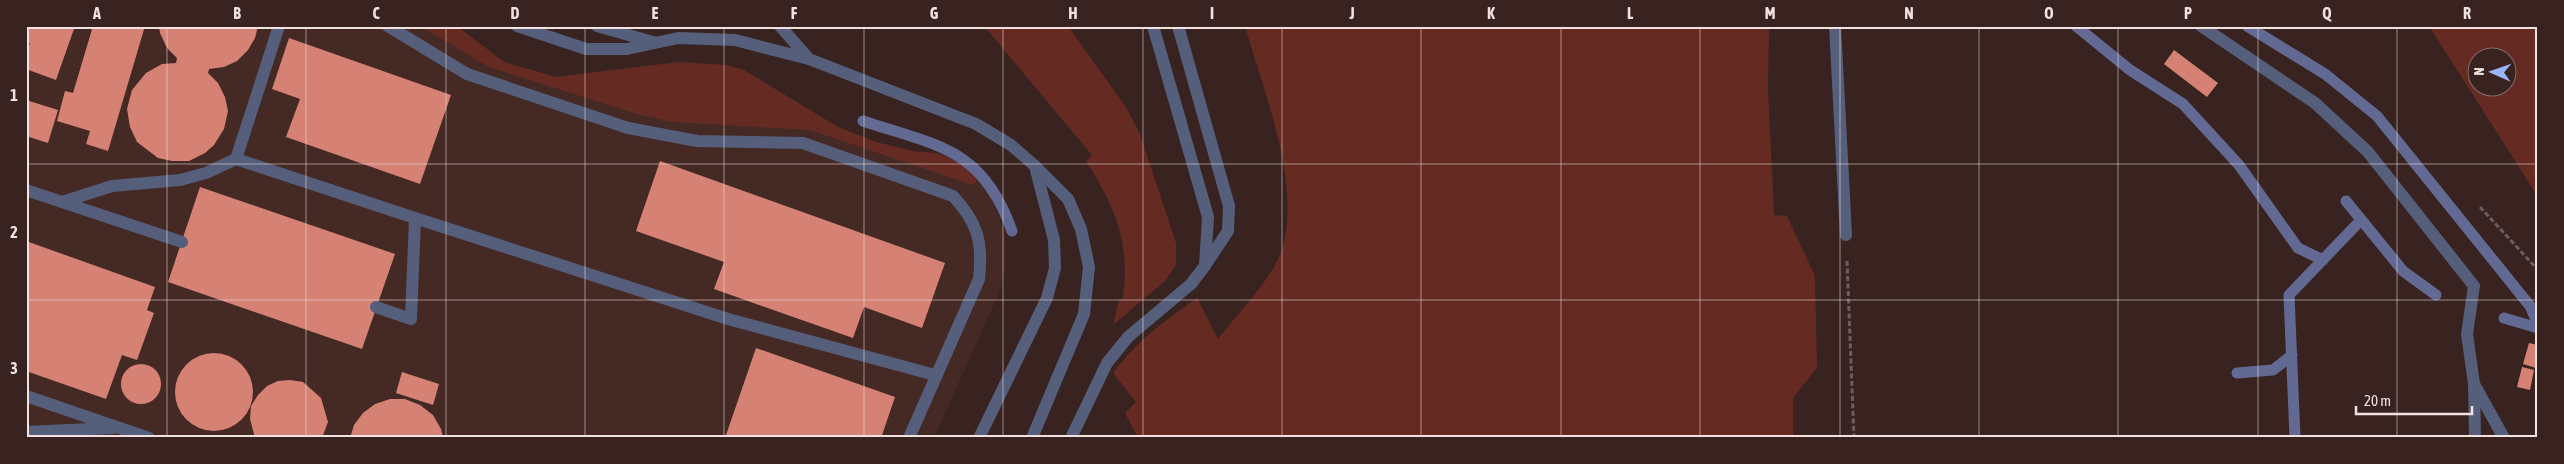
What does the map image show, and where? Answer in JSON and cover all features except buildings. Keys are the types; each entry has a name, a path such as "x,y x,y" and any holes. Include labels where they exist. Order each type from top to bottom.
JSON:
{"street":[{"path":"236,159 279,26"},
{"path":"388,26 467,74 628,128 698,141 803,143 953,196 969,214 979,236 981,259 979,279 935,375 909,438"},
{"path":"517,26 586,49 627,49 678,38 735,40 808,60 976,124 1011,145 1068,199 1082,229 1089,267 1084,314 1032,438"},
{"path":"597,26 656,43"},
{"path":"780,26 808,60"},
{"path":"1153,26 1208,217 1204,267"},
{"path":"1071,438 1107,363 1128,337 1191,284 1228,230 1229,206 1178,26"},
{"path":"1835,26 1846,235"},
{"path":"2201,26 2315,103 2368,152 2474,286 2467,334 2474,384 2475,438"},
{"path":"62,202 112,186 180,180 206,173 236,159 728,319 935,375"},
{"path":"979,438 1047,298 1055,268 1051,223 1035,166"},
{"path":"26,190 182,242"},
{"path":"376,307 411,319 415,218"},
{"path":"2474,384 2504,438"},
{"path":"26,396 149,438"},
{"path":"26,432 121,428"}],"path":[{"path":"2480,206 2538,270"},
{"path":"1846,235 1854,438"}],"shaded area":[{"path":"26,26 457,26 504,62 556,77 679,62 726,65 744,70 838,127 876,142 913,151 946,156 978,178 989,194 999,217 1006,242 1005,268 999,293 934,438 26,438"},
{"path":"420,26 457,26 504,62 556,77 679,62 726,65 744,70 838,127 876,142 913,151 946,156 978,178 973,185 810,130 672,122 637,114 489,67"},
{"path":"984,26 1068,26 1126,107 1140,134 1176,243 1176,265 1165,281 1113,325 1119,300 1123,299 1125,279 1122,243 1113,210 1086,161 1092,155"},
{"path":"1245,26 1769,26 1768,89 1774,215 1787,216 1815,276 1817,368 1793,398 1793,438 1138,438 1125,413 1136,402 1113,373 1122,361 1152,332 1197,298 1218,339 1268,276 1274,267 1284,241 1288,212 1286,180 1272,114"},
{"path":"2429,26 2538,26 2538,197 2475,98 2516,98 2516,48 2466,48 2466,84"}],"waterway":[{"path":"2076,26 2130,70 2183,104 2239,165 2298,248 2323,260"},
{"path":"2247,26 2325,74 2377,116 2530,306 2538,324"},
{"path":"863,121 935,145 955,154 972,166 987,182 1000,203 1012,231"},
{"path":"2346,201 2403,271 2436,295"},
{"path":"2295,438 2289,295 2360,221"},
{"path":"2504,318 2538,328"},
{"path":"2237,373 2273,370 2292,355"}]}
